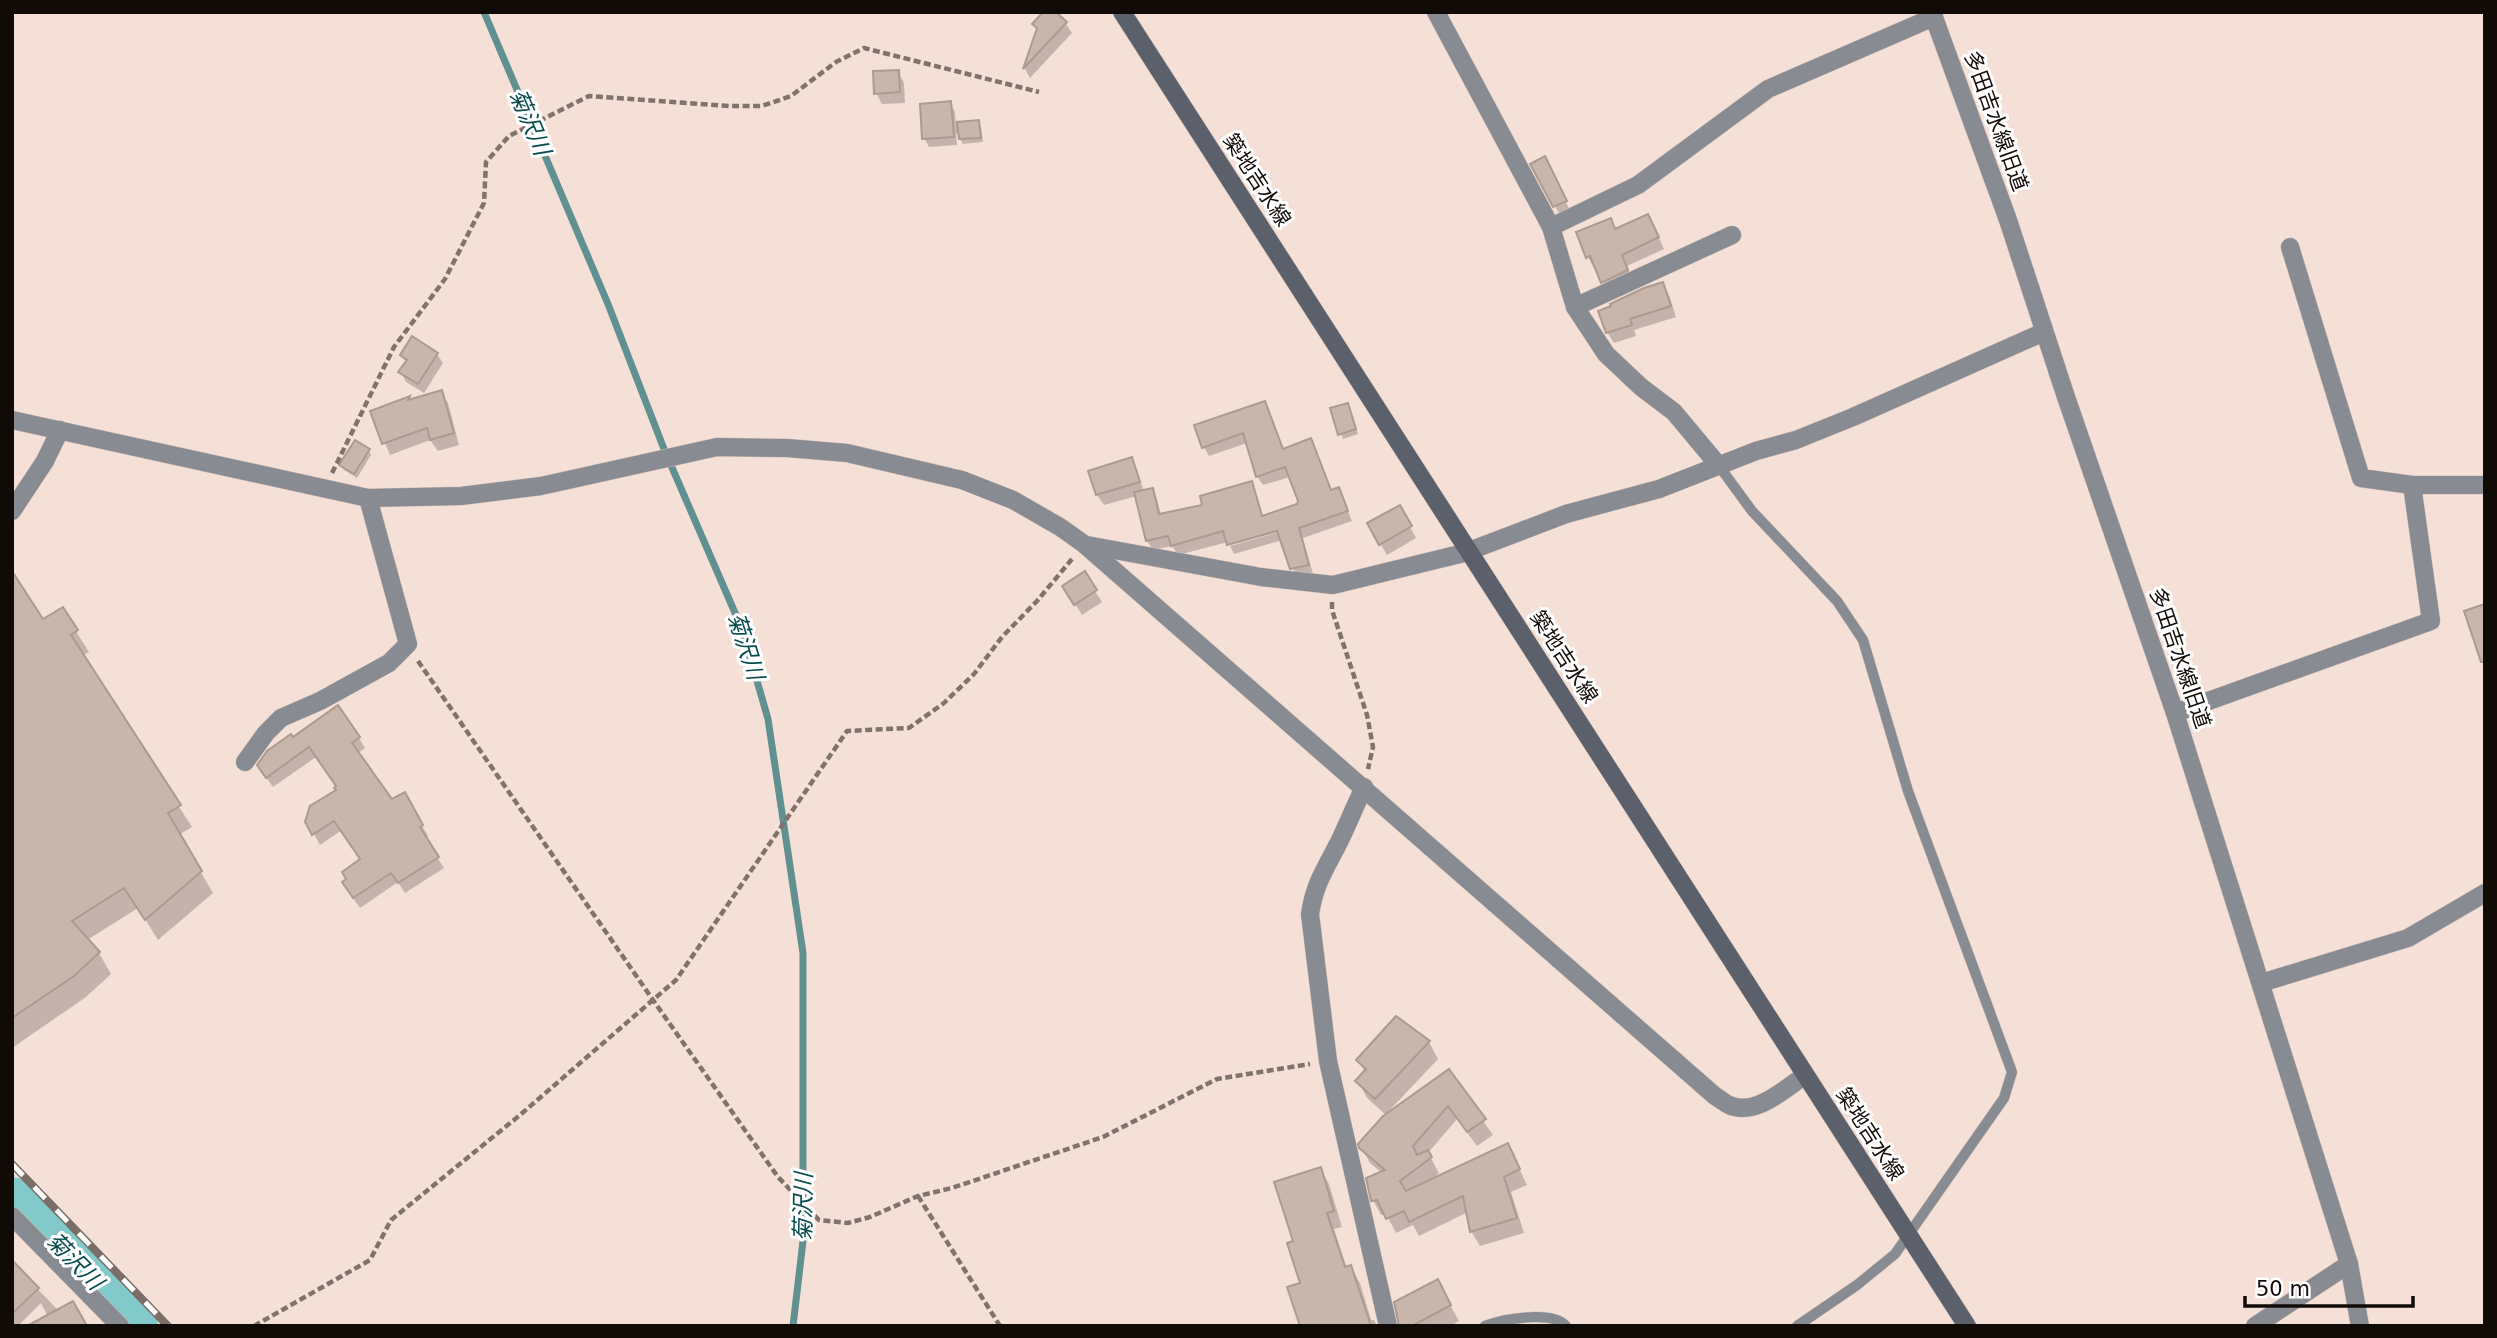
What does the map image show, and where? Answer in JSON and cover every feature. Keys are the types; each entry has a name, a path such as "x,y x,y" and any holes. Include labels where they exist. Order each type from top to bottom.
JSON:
{"main road":[{"name":"築地吉水線","path":"1122,12 1967,1326"}],"street":[{"path":"1436,12 1550,227 1575,307 1606,354 1641,387 1674,412 1719,466"},
{"path":"1550,227 1638,185 1768,89 1933,15"},
{"name":"多田吉水線旧道","path":"1933,15 2008,220 2175,713 2349,1264 2360,1326"},
{"path":"1575,307 1732,235"},
{"path":"2290,247 2361,478 2412,485 2485,485"},
{"path":"1084,544 1261,577 1333,585 1469,551 1566,514 1659,489 1853,417 2044,332"},
{"path":"12,421 368,498 461,496 541,486 717,447 787,448 847,453 962,480 1013,500 1084,544 1723,1101 1731,1106 1748,1107 1765,1103 1805,1075"},
{"path":"12,511 45,461 60,430"},
{"path":"2175,713 2431,621 2412,485"},
{"path":"245,762 266,733 281,718 320,701 389,663 408,644 368,498"},
{"path":"1364,787 1340,840 1320,875 1313,892 1310,914 1328,1060 1388,1326"},
{"path":"2261,983 2408,938 2485,893"},
{"path":"12,1216 121,1326"},
{"path":"2255,1326 2349,1264"}],"lane":[{"path":"1719,466 1752,511 1837,601 1863,640 1908,791 2012,1072 2004,1098 1895,1254 1857,1285 1797,1326"},
{"path":"1485,1326 1500,1320 1545,1317 1562,1321 1566,1326"}],"path":[{"path":"325,489 394,346 445,279 484,203 486,162 509,136 589,96 762,106 790,96 836,62 864,48 1039,92"},
{"path":"254,1326 370,1260 391,1220 520,1115 676,980 847,731 909,728 944,703 974,674 1002,637 1037,601 1084,544"},
{"path":"1333,585 1332,610 1367,715 1373,747 1364,787"},
{"path":"408,644 438,692 778,1177 819,1220 848,1223 870,1217 918,1196 952,1188 1103,1137 1217,1079 1328,1060"},
{"path":"918,1196 1000,1326"}],"building":[{"path":"1043,12 1056,12 1067,22 1023,69 1037,28 1032,24"},
{"path":"899,70 900,92 874,94 873,71"},
{"path":"951,101 954,137 922,139 920,104"},
{"path":"979,120 981,138 959,139 957,122"},
{"path":"1545,156 1567,201 1553,207 1530,164"},
{"path":"1648,214 1659,237 1622,255 1628,270 1601,283 1590,256 1586,258 1576,232 1611,218 1615,229"},
{"path":"1663,282 1671,306 1630,319 1632,325 1606,333 1598,311 1644,288"},
{"path":"412,336 438,353 418,384 398,372 407,360 400,355"},
{"path":"442,390 454,433 430,440 427,428 382,444 370,411 410,396 408,400"},
{"path":"1265,401 1283,449 1311,438 1331,490 1339,487 1348,511 1299,528 1309,565 1290,569 1277,531 1227,545 1223,531 1171,546 1168,536 1146,541 1134,492 1153,488 1159,514 1202,505 1200,496 1252,481 1262,516 1297,504 1285,467 1256,477 1243,433 1202,448 1194,425"},
{"path":"1348,403 1356,429 1338,435 1330,408"},
{"path":"355,440 370,449 354,474 339,465"},
{"path":"1132,457 1140,482 1096,495 1088,471"},
{"path":"1400,505 1412,526 1379,545 1367,523"},
{"path":"12,571 43,619 63,607 78,630 71,635 181,805 168,813 202,871 145,920 124,888 72,921 100,952 74,976 12,1018"},
{"path":"1085,571 1097,590 1074,605 1062,586"},
{"path":"2485,604 2485,662 2481,662 2464,611"},
{"path":"338,705 360,737 352,743 392,799 405,792 423,825 420,827 439,857 398,883 391,873 353,898 342,882 346,879 342,872 360,859 334,821 312,835 305,822 310,806 336,790 336,786 309,747 266,778 257,765 267,751 291,734 293,737"},
{"path":"1396,1016 1430,1041 1375,1099 1355,1081 1366,1069 1356,1060"},
{"path":"1449,1069 1486,1119 1467,1132 1448,1106 1413,1146 1417,1155 1428,1150 1432,1157 1400,1181 1406,1191 1508,1143 1520,1169 1504,1177 1517,1218 1470,1232 1463,1196 1409,1222 1404,1211 1386,1219 1377,1200 1371,1201 1366,1178 1385,1170 1359,1148 1358,1144 1383,1116"},
{"path":"1321,1167 1334,1211 1327,1213 1345,1267 1351,1265 1371,1326 1300,1326 1287,1287 1300,1283 1287,1243 1293,1241 1274,1182"},
{"path":"12,1260 39,1288 12,1314"},
{"path":"1438,1279 1451,1305 1412,1326 1399,1326 1394,1302"},
{"path":"73,1301 87,1326 27,1326"}],"waterway":[{"name":"菊沢川","path":"484,12 608,304 664,449 742,629 768,719 803,953 803,1241 793,1326"},
{"name":"菊沢川","path":"12,1197 138,1326"}],"railway":[{"path":"12,1164 168,1326"}]}
